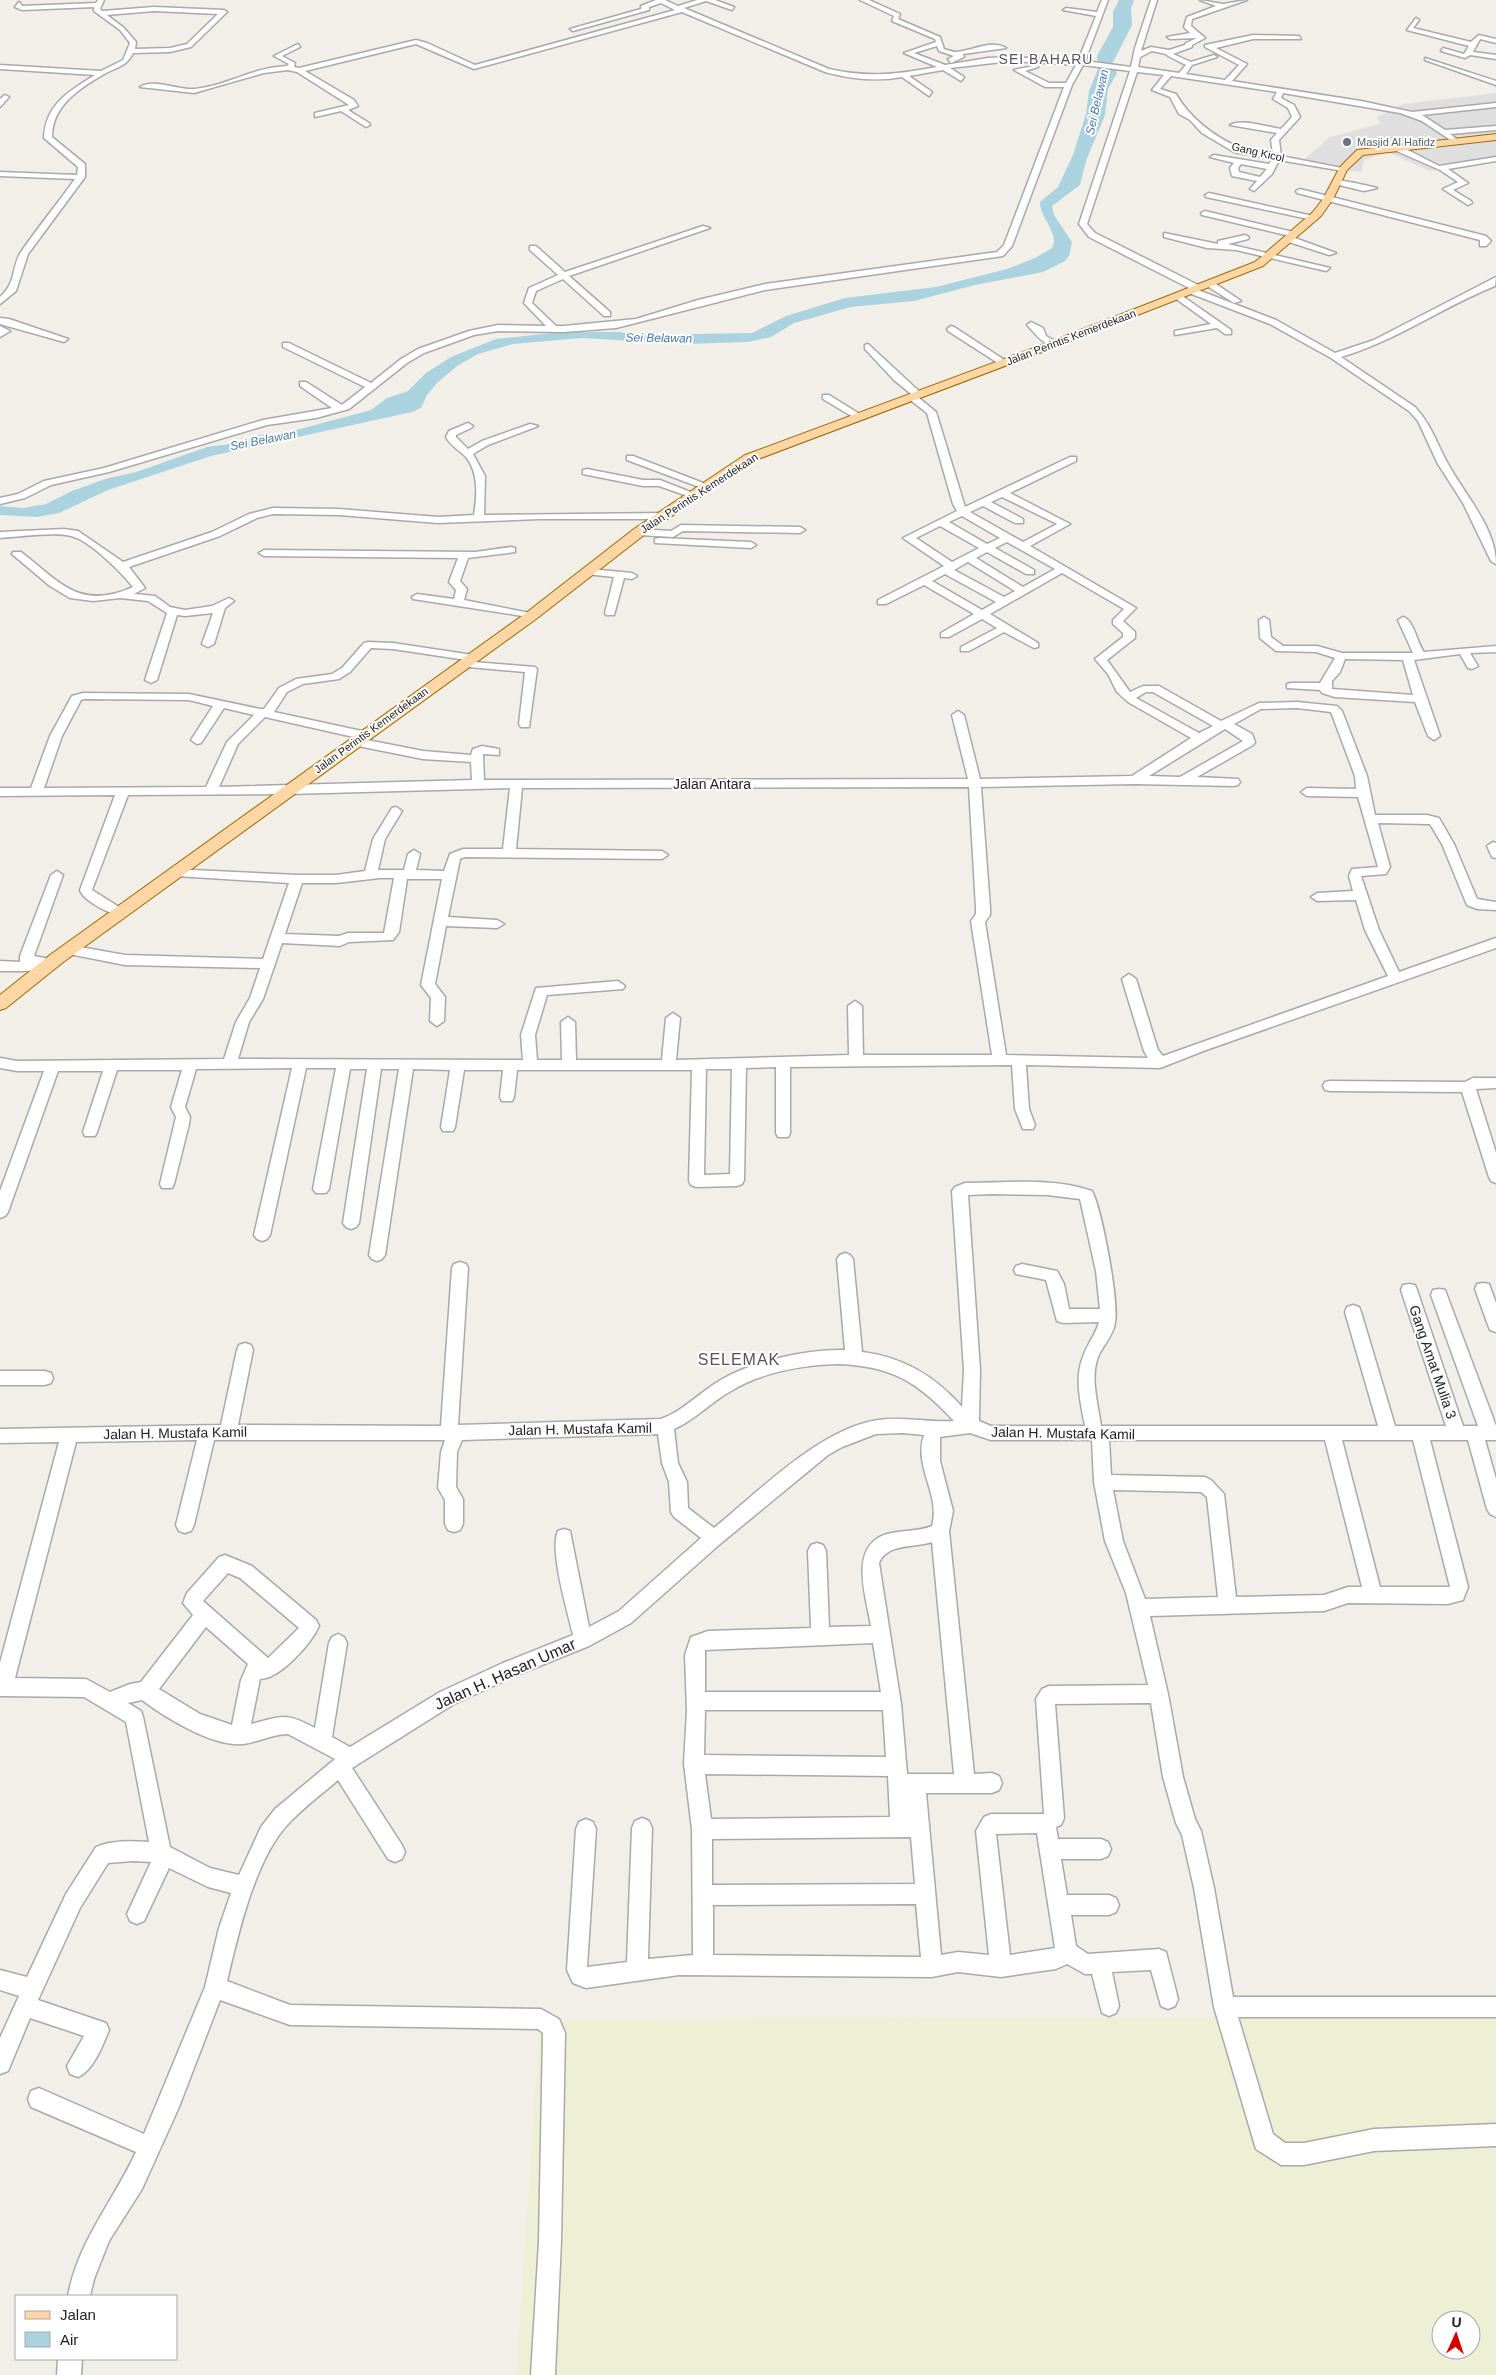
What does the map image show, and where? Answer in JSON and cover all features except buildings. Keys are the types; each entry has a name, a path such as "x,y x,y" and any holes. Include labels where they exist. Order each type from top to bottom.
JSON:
{"main road":[{"name":"Jalan Perintis Kemerdekaan","path":"0,1004 47,965 531,616 635,536 692,495 756,456 861,418 1259,264 1313,218 1329,198 1343,169 1360,152 1455,141 1495,134"}],"street":[{"path":"634,2 644,0"},
{"path":"589,37 573,30 650,10 643,7 660,0 843,77 865,79 887,77 956,65 1014,59 1036,64 1080,64 1132,69 1414,114 1496,105"},
{"path":"408,38 474,67 589,37 704,0"},
{"path":"709,0 732,8"},
{"path":"863,0 898,15 894,20 938,38 941,50 962,56 950,60 956,65"},
{"path":"0,501 21,496 48,483 106,470 266,422 316,415 343,408 353,403 404,361 421,350 447,340 491,329 623,324 701,302 765,287 1000,254 1008,246 1022,205 1047,146 1068,85 1080,64 1105,0"},
{"path":"1154,0 1084,224 1092,235 1195,290 1262,317"},
{"path":"1203,0 1223,6"},
{"path":"1190,46 1188,44 1202,38 1187,27 1189,18 1244,0"},
{"path":"19,4 18,7 22,8 100,6 224,12 189,46 170,50 132,51"},
{"path":"0,301 12,291 21,270 24,254 81,178 82,166 48,138 52,111 67,95 102,73 123,63 132,51 133,41 100,6"},
{"path":"1066,10 1099,14"},
{"path":"1415,21 1409,29 1496,49"},
{"path":"1177,48 1170,42 1168,36 1196,34"},
{"path":"1137,56 1151,49 1169,52 1177,48 1190,46 1209,47 1253,37 1299,38"},
{"path":"996,40 1014,59"},
{"path":"1448,43 1475,43 1496,40"},
{"path":"299,70 416,42"},
{"path":"939,43 907,53 944,67 961,79"},
{"path":"1444,50 1465,56 1475,43"},
{"path":"1475,43 1496,57"},
{"path":"290,67 293,64 277,56 298,46"},
{"path":"1209,47 1243,64 1226,83"},
{"path":"955,54 980,48 1003,48"},
{"path":"1169,52 1170,55 1190,64"},
{"path":"1182,76 1190,64 1214,56"},
{"path":"994,67 1014,59"},
{"path":"1427,59 1496,83 1496,88"},
{"path":"1036,64 1018,70 1048,85 1068,85"},
{"path":"0,67 102,73"},
{"path":"144,87 201,90 274,69 290,67 299,70 354,106 318,115"},
{"path":"854,70 887,77"},
{"path":"902,74 929,94"},
{"name":"Gang Kicol","path":"1168,74 1156,90 1173,96 1182,112 1193,118 1204,131 1237,150 1343,169"},
{"path":"1254,189 1277,157 1274,142 1294,120 1296,114 1291,107 1277,99 1288,82"},
{"path":"1047,95 1048,85"},
{"path":"0,106 2,97"},
{"path":"1456,101 1472,108 1485,118 1495,134"},
{"path":"342,110 366,124"},
{"path":"1414,114 1445,132 1455,141"},
{"path":"1234,125 1282,132"},
{"path":"1445,132 1495,134"},
{"path":"1395,147 1431,166 1442,168 1496,159"},
{"path":"1214,157 1271,167"},
{"path":"1239,161 1234,168 1235,174 1262,180"},
{"path":"1442,168 1464,183 1447,189 1468,202"},
{"path":"0,174 81,178"},
{"path":"1338,182 1364,189 1373,188"},
{"path":"1300,191 1489,242"},
{"path":"1209,195 1313,218"},
{"path":"1231,220 1252,204"},
{"path":"1205,213 1292,237 1332,253"},
{"path":"1217,245 1245,237 1254,226"},
{"path":"553,328 528,303 532,290 563,275 706,228"},
{"path":"1167,235 1326,268"},
{"path":"1241,250 1248,247 1245,237"},
{"path":"533,248 607,314"},
{"path":"1334,356 1368,346 1402,331 1453,300 1485,287 1496,280"},
{"path":"1210,284 1262,317 1334,356 1392,393 1422,420 1443,464 1468,502 1496,561"},
{"path":"1485,287 1496,291"},
{"path":"1178,296 1228,332"},
{"path":"0,321 6,321 60,338 46,343"},
{"path":"1031,325 1040,330 1042,337 1054,344"},
{"path":"1178,333 1218,325"},
{"path":"951,328 1004,363"},
{"path":"0,329 6,331 0,334"},
{"path":"27,337 38,331"},
{"path":"286,345 372,387"},
{"path":"868,347 931,412 958,504 964,513 1131,608 1118,620 1118,624 1129,632 1129,638 1101,659 1113,674 1118,686 1129,697 1198,738"},
{"path":"302,384 337,407 343,408"},
{"path":"826,396 861,418"},
{"path":"468,426 452,433 451,437 468,453 477,467 481,481 482,497 479,518"},
{"path":"468,453 485,443 533,426"},
{"path":"630,458 706,486"},
{"path":"1002,601 908,540 910,537 985,503 1073,459"},
{"path":"587,472 651,484 660,483 692,495"},
{"path":"1002,493 1065,524 1023,546"},
{"path":"985,503 1019,521"},
{"path":"122,566 216,534 252,516 273,511 339,512 438,520 664,516"},
{"path":"942,522 1030,572"},
{"path":"635,536 673,534 681,528 800,530"},
{"path":"0,535 64,532 78,534 122,566 141,587 118,597"},
{"path":"635,536 751,545"},
{"path":"882,602 1007,538"},
{"path":"264,553 464,555 511,550"},
{"path":"18,554 70,594 84,597 151,598 173,612 196,613 225,604 208,644"},
{"path":"458,604 462,589 454,582 464,555"},
{"path":"968,558 1022,591"},
{"path":"945,634 1062,569"},
{"path":"590,572 632,576"},
{"path":"610,613 620,575"},
{"path":"925,581 1034,645"},
{"path":"417,597 498,608 531,616"},
{"path":"151,680 173,612"},
{"path":"1264,620 1266,638 1280,649 1317,650 1341,656 1408,657 1463,650 1496,649"},
{"path":"1402,620 1414,647 1421,655"},
{"path":"965,649 1006,627"},
{"path":"211,790 233,742 265,713 283,690 300,681 335,677 343,673 368,644 393,646 467,661 531,669 525,724"},
{"path":"1463,650 1472,666"},
{"path":"1341,656 1334,672 1326,680 1328,690 1333,708 1361,776 1363,793 1384,868 1381,871 1354,873 1372,930 1396,979"},
{"path":"1408,657 1420,699 1434,736"},
{"path":"1291,686 1420,699"},
{"path":"1129,697 1144,689 1155,688 1250,740 1184,780"},
{"path":"36,792 56,736 76,698 182,696 265,713 423,755 476,759"},
{"path":"197,740 221,703"},
{"path":"1134,780 1198,738 1259,706 1297,705 1333,708"},
{"path":"958,715 975,783 983,908 983,915 978,921 1000,1060"},
{"path":"478,784 476,759 479,750 495,752"},
{"name":"Jalan Antara","path":"0,792 289,790 478,784 975,783 1134,780 1234,782"},
{"path":"509,852 516,784"},
{"path":"120,912 92,898 87,894 86,890 123,791"},
{"path":"1307,792 1363,793"},
{"path":"371,875 379,839 396,811"},
{"path":"1371,819 1428,819 1435,821 1448,844 1472,902 1477,905 1496,906"},
{"path":"437,1022 438,997 428,985 449,875 457,854 509,852 662,855"},
{"path":"278,938 340,941 348,938 388,937 392,932 405,875 414,854"},
{"path":"176,872 297,879 336,879 371,875 449,875"},
{"path":"47,965 27,962 27,956 57,875"},
{"path":"229,1064 238,1028 256,999 297,879"},
{"path":"1317,897 1361,895"},
{"path":"440,921 497,924"},
{"path":"0,1062 17,1066 300,1063 669,1065 856,1060 1019,1060 1160,1063 1200,1046 1496,943"},
{"path":"68,950 125,960 268,964"},
{"path":"0,966 47,965"},
{"path":"1129,979 1151,1051 1160,1063"},
{"path":"530,1064 528,1035 541,990 618,986"},
{"path":"855,1006 856,1060"},
{"path":"669,1065 672,1018"},
{"path":"568,1022 569,1064"},
{"path":"1019,1060 1021,1103 1028,1125"},
{"path":"783,1061 783,1133"},
{"path":"262,1235 300,1063"},
{"path":"699,1064 696,1181 737,1180 739,1063"},
{"path":"166,1184 182,1124 178,1107 191,1064"},
{"path":"321,1189 344,1064"},
{"path":"350,1223 375,1064"},
{"path":"377,1255 407,1064"},
{"path":"448,1127 458,1064"},
{"path":"90,1132 112,1065"},
{"path":"507,1097 511,1065"},
{"path":"0,1212 53,1066"},
{"path":"1330,1086 1468,1087 1473,1084 1496,1083"},
{"path":"1468,1087 1496,1177"},
{"path":"970,1426 972,1370 960,1192 965,1189 1027,1189 1076,1191 1087,1195 1101,1263 1108,1315 1106,1331 1089,1362 1088,1396 1097,1434 1103,1482 1114,1541 1135,1593 1159,1694 1173,1777 1186,1823 1191,1831 1204,1888 1224,2007 1261,2135 1267,2145 1281,2154 1317,2152 1374,2140 1496,2135"},
{"path":"845,1259 854,1356"},
{"path":"454,1524 454,1499 448,1488 448,1452 453,1433 460,1268"},
{"path":"1022,1270 1051,1276 1055,1280 1059,1308 1063,1316 1108,1315"},
{"path":"1483,1288 1496,1325"},
{"name":"Gang Amat Mulia 3","path":"1409,1290 1479,1433"},
{"path":"1439,1295 1479,1433 1496,1509"},
{"path":"1353,1312 1388,1434"},
{"path":"228,1432 245,1350"},
{"name":"Jalan H. Mustafa Kamil","path":"0,1436 228,1432 453,1433 639,1429 665,1426 721,1388 744,1377 779,1365 816,1357 854,1356 890,1364 907,1371 945,1399 970,1426 991,1433 1479,1433"},
{"path":"0,1378 45,1378"},
{"name":"Jalan H. Hasan Umar","path":"79,2295 83,2279 101,2234 134,2181 171,2099 215,1987 229,1928 257,1854 272,1828 304,1795 346,1762 447,1698 510,1669 583,1640 625,1617 714,1538 822,1450 837,1441 884,1424 908,1424 934,1430 970,1426"},
{"path":"665,1426 670,1463 678,1482 680,1512 714,1538"},
{"path":"934,1430 930,1437 934,1476 944,1510 940,1531 964,1784"},
{"path":"185,1525 206,1433"},
{"path":"1138,1608 1330,1602 1348,1595 1448,1596 1458,1594 1460,1586 1420,1433"},
{"path":"1332,1434 1373,1595"},
{"path":"70,1435 2,1687 86,1688 134,1717 163,1854 137,1914"},
{"path":"1103,1482 1205,1485 1211,1489 1215,1494 1228,1605"},
{"path":"932,1967 926,1894 910,1827 882,1634 870,1573 874,1551 882,1544 894,1540 916,1539 940,1531"},
{"path":"564,1537 567,1569 583,1640"},
{"path":"817,1551 820,1636"},
{"path":"239,1734 248,1703 250,1680 255,1670 268,1670 306,1634 310,1626 246,1572 225,1563 193,1599 192,1603 268,1670"},
{"path":"146,1691 204,1615"},
{"path":"703,1965 704,1895 702,1829 694,1764 696,1701 694,1655 698,1643 708,1640 882,1634"},
{"path":"322,1741 338,1642"},
{"path":"111,1702 133,1691 146,1691 158,1701 192,1719 231,1735 281,1724 290,1725 322,1741 346,1762 395,1852"},
{"path":"1054,1818 1045,1699 1049,1695 1159,1694"},
{"path":"696,1701 891,1701"},
{"path":"694,1764 964,1784 992,1783"},
{"path":"1001,1967 986,1832 991,1824 1043,1823 1046,1826 1066,1953"},
{"path":"702,1829 910,1827"},
{"path":"637,1971 642,1828"},
{"path":"586,1829 577,1970 580,1976 586,1978 703,1965 932,1967 958,1962 1001,1967 1056,1959 1066,1953 1075,1956 1085,1964 1159,1959 1168,1999"},
{"path":"1050,1849 1101,1849"},
{"path":"1,2058 73,1901 103,1854 133,1851 163,1854 208,1877 231,1882 243,1888"},
{"path":"704,1895 926,1894"},
{"path":"1058,1905 1109,1904"},
{"path":"1100,1963 1109,2006"},
{"path":"0,1980 28,1997 99,2030 78,2066"},
{"path":"215,1987 258,2005 290,2015 541,2019 552,2026 554,2033 550,2240 543,2375"},
{"path":"1224,2007 1496,2007"},
{"path":"39,2099 149,2147"},
{"path":"69,2375 70,2360"}],"shaded area":[{"path":"1496,93 1496,160 1430,171 1387,152 1364,160 1362,172 1299,164 1330,137 1380,124 1377,117 1403,104"}],"green space":[{"path":"1496,2016 1496,2375 516,2375 540,2020"}],"water":[{"name":"Sei Belawan","path":"1119,0 1134,0 1131,9 1132,25 1112,64 1117,73 1108,89 1105,115 1086,161 1080,185 1052,206 1054,215 1072,242 1069,256 1065,261 1043,272 975,285 914,301 851,307 794,323 771,337 748,342 686,344 582,338 513,344 478,354 457,366 437,383 427,395 421,408 412,412 211,456 108,490 59,513 37,517 0,515 0,506 23,508 46,504 72,491 105,479 136,472 207,447 238,443 260,435 285,433 371,410 387,398 408,391 426,373 451,357 496,339 563,332 619,332 636,335 752,333 786,316 845,298 936,287 1007,269 1035,258 1052,248 1054,242 1040,202 1058,187 1073,155 1086,114 1089,91 1098,69 1097,56 1113,27 1113,12"}],"place":[{"name":"Masjid Al Hafidz","path":"1347,142"}],"district":[{"name":"SEI BAHARU","path":"1046,59"},
{"name":"SELEMAK","path":"739,1359"}]}
